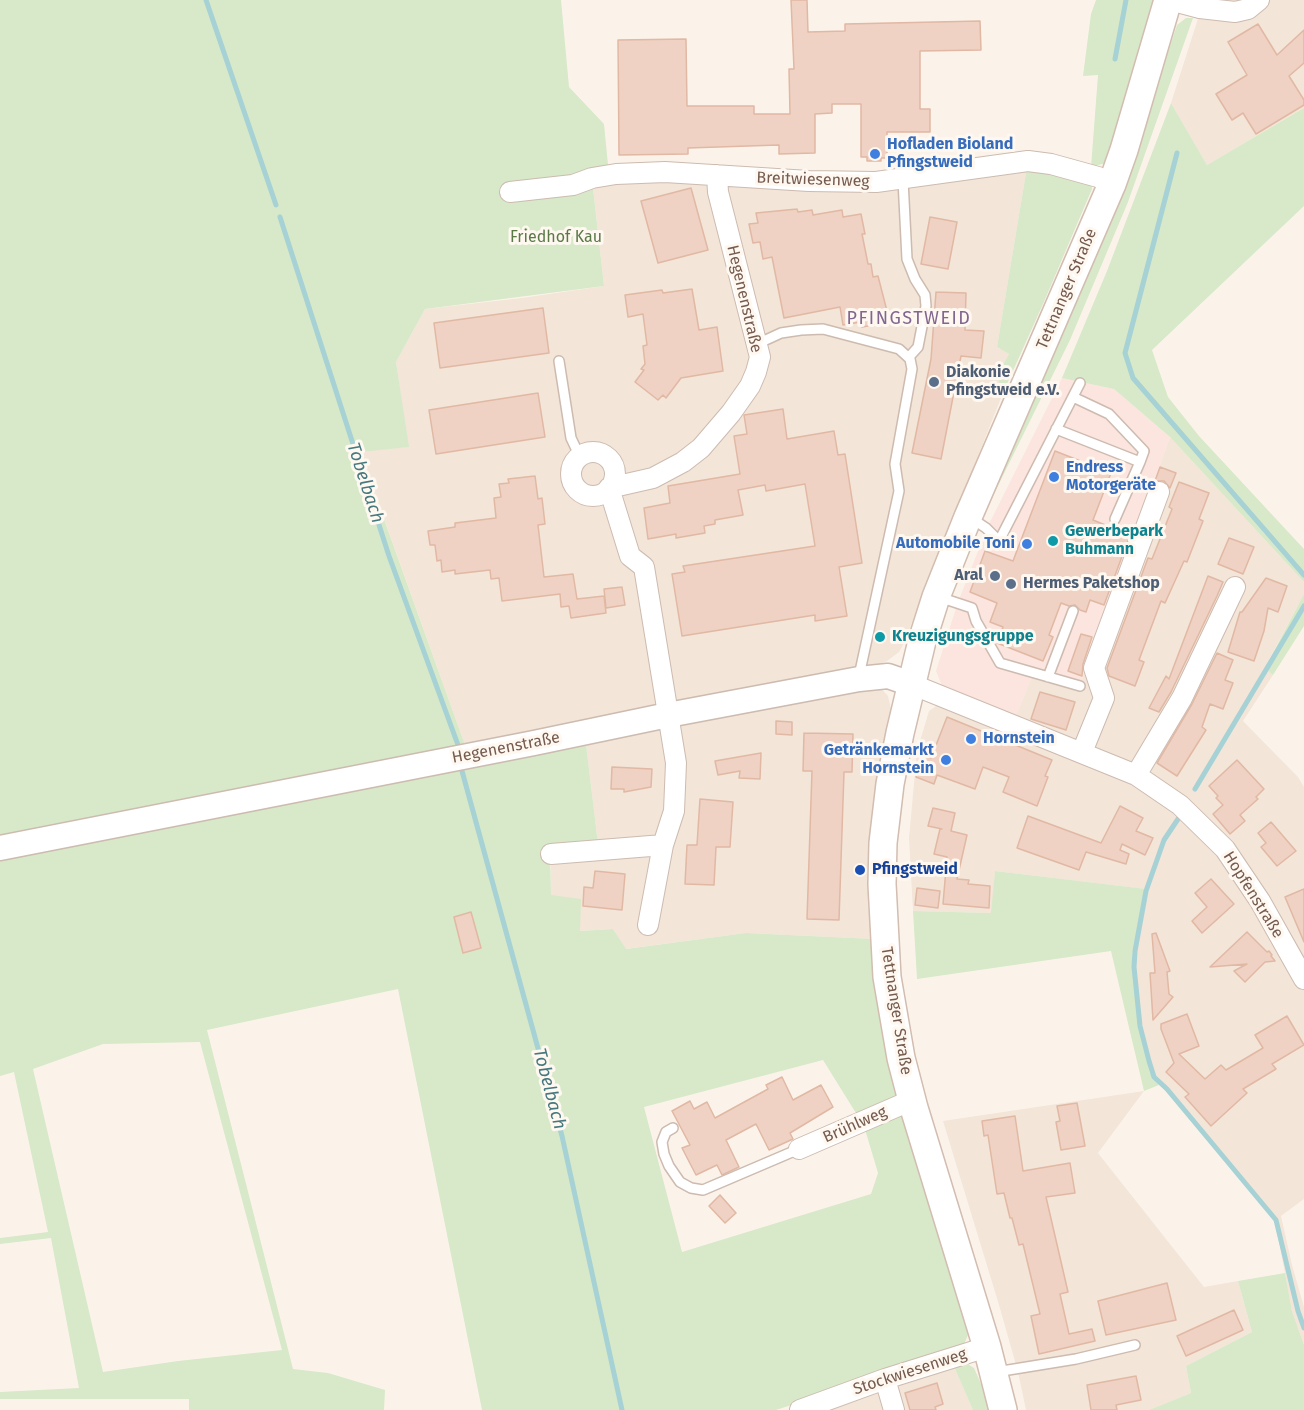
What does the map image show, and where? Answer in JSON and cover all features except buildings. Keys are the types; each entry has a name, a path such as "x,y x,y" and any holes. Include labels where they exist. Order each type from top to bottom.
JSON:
{"main road":[{"name":"Tettnanger Straße","path":"1003,1410 901,1058 886,976 882,884 883,843 890,784 911,684 936,597 968,517 1112,184 1169,0"}],"street":[{"path":"1169,0 1200,8 1235,12 1248,9 1259,0"},
{"name":"Breitwiesenweg","path":"510,192 573,184 616,174 665,172 855,183 903,180 1028,161 1098,177 1112,184"},
{"name":"Hegenenstraße","path":"580,457 574,464 572,480 576,488 590,496 603,494 609,488 653,478 683,462 701,448 731,413 750,386 760,357 718,192 717,175"},
{"path":"580,457 587,453 604,455 614,468 615,477 609,488 630,556 644,567 676,763 674,811 663,845 648,925"},
{"path":"1082,752 1104,698 1094,668 1159,492"},
{"path":"1136,775 1182,698 1234,587"},
{"name":"Hegenenstraße","path":"0,848 859,679 888,676 911,684"},
{"name":"Hopfenstraße","path":"911,684 1136,775 1180,805 1225,849 1260,901 1304,979"},
{"path":"551,854 663,845"},
{"name":"Brühlweg","path":"799,1149 912,1100"},
{"name":"Stockwiesenweg","path":"800,1410 885,1379 990,1360"},
{"path":"885,1379 894,1410"}],"lane":[{"path":"903,180 907,259 925,295 926,306 918,347 909,357"},
{"path":"757,344 781,333 823,329 899,349 909,357 912,369 895,464 899,491 859,679"},
{"path":"559,361 571,438 580,457"},
{"path":"968,517 986,528 999,541 1080,383"},
{"path":"1073,397 1109,414 1144,452 1115,519"},
{"path":"1056,429 1140,462"},
{"path":"936,597 972,609 976,621 1000,663 1080,686"},
{"path":"1048,677 1073,611"},
{"path":"673,1128 666,1132 662,1142 664,1154 680,1182 691,1188 703,1190 799,1149"},
{"path":"990,1360 1076,1359 1135,1345"}],"shaded area":[{"path":"1204,0 1304,0 1304,108 1207,165 1171,103"},
{"path":"1028,161 997,347 1009,354 997,376 1003,393 899,652 887,661 865,670 466,748 360,451 408,447 396,362 425,309 604,286 592,178 809,183"},
{"path":"1062,378 1114,389 1170,437 1079,690 1033,674 1015,719 944,691 936,671 958,602 988,526"},
{"path":"1170,437 1304,582 1304,594 1265,667 1273,675 1243,721 1298,777 1304,787 1304,1199 1281,1216 1304,1307 1304,1345 1292,1311 1275,1220 1150,1073 1139,1026 1132,954 1145,889 995,871 992,913 913,911 909,838 917,751 929,711 943,701 1011,728 1033,674 1079,689"},
{"path":"879,686 888,696 891,709 880,773 874,939 746,933 625,949 613,929 579,931 551,895 551,862 598,844 585,736"},
{"path":"1144,1091 1098,1153 1204,1287 1238,1281 1252,1332 1186,1366 1191,1393 1149,1410 1026,1410 999,1305 943,1121"},
{"path":"952,1362 973,1410 795,1410"}],"green space":[{"name":"Friedhof Kau","path":"0,0 561,0 569,87 604,124 609,175 592,179 604,286 425,309 396,362 409,447 360,452 466,748 0,841"},
{"path":"1096,0 1154,0 1106,163 1091,167 1098,75 1083,76 1091,14"},
{"path":"1186,18 1193,18 1128,202 1070,340 985,512 1135,150 1177,25"},
{"path":"1171,103 1207,165 1304,108 1304,206 1152,350 1168,397 1199,436 1304,549 1304,582 1170,437 1114,389 1062,378 1107,271"},
{"path":"1028,161 1090,175 1092,189 1003,393 997,376 1009,354 997,347"},
{"path":"1304,594 1304,626 1273,675 1265,668"},
{"path":"585,736 598,844 550,846 551,895 581,899 580,931 613,929 626,949 746,933 874,939 900,1090 968,1335 962,1349 776,1410 482,1410 398,989 207,1030 293,1369 328,1373 385,1390 384,1410 189,1410 189,1399 0,1399 0,1392 79,1388 51,1238 0,1244 0,1238 48,1232 14,1072 0,1076 0,855","holes":["200,1042 282,1350 103,1372 33,1069 103,1044","823,1060 864,1126 878,1173 871,1194 682,1252 644,1107"]},
{"path":"995,871 1146,889 1132,954 1139,1026 1150,1073 1159,1085 1144,1091 1111,951 917,979 913,911 991,913"},
{"path":"1285,1273 1292,1311 1304,1345 1304,1410 1149,1410 1191,1393 1186,1366 1252,1332 1238,1281"},
{"path":"952,1362 966,1363 974,1368 986,1395 989,1410 973,1410"}],"waterway":[{"name":"Tobelbach","path":"206,0 276,205"},
{"path":"1115,59 1126,0"},
{"path":"1177,153 1125,353 1133,378 1304,575"},
{"name":"Tobelbach","path":"280,217 389,556 458,745"},
{"path":"1195,789 1304,606"},
{"name":"Tobelbach","path":"462,771 562,1136 622,1410"},
{"path":"1178,819 1164,840 1146,891 1134,967 1140,1026 1154,1077 1167,1089 1276,1220 1304,1328"}],"place":[{"name":"Hofladen Bioland Pfingstweid","path":"875,154"},
{"name":"Diakonie Pfingstweid e.V.","path":"934,382"},
{"name":"Endress Motorgeräte","path":"1054,477"},
{"name":"Gewerbepark Buhmann","path":"1053,541"},
{"name":"Automobile Toni","path":"1027,544"},
{"name":"Aral","path":"995,576"},
{"name":"Hermes Paketshop","path":"1011,584"},
{"name":"Kreuzigungsgruppe","path":"880,637"},
{"name":"Hornstein","path":"971,739"},
{"name":"Getränkemarkt Hornstein","path":"946,760"},
{"name":"Pfingstweid","path":"860,870"}],"district":[{"name":"PFINGSTWEID","path":"909,319"}]}
